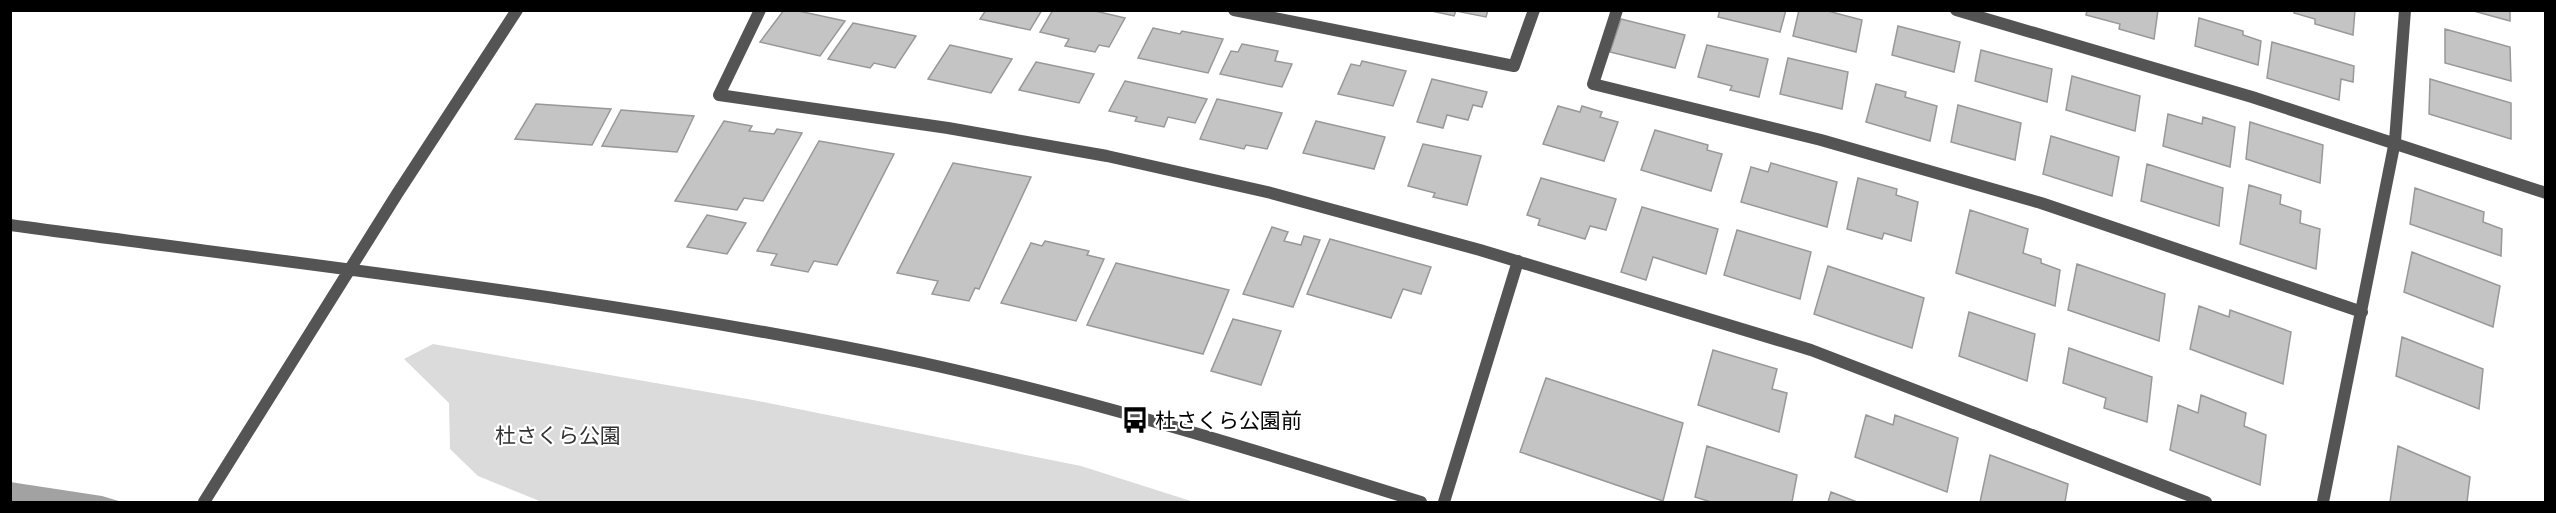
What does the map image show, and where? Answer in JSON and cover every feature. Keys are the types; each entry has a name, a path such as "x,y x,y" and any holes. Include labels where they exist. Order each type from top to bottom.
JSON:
{"street":[{"path":"204,502 517,10"},
{"path":"760,10 719,95 948,128 1107,156 1271,193 1518,261 1811,350 2206,502"},
{"path":"1234,10 1514,66 1534,10"},
{"path":"1617,10 1593,84 1821,140 2030,200 2362,312"},
{"path":"1956,10 2181,74 2395,141 2546,193"},
{"path":"2323,502 2395,141 2405,10"},
{"path":"10,225 250,258 351,268 650,312 851,348 1035,390 1264,452 1421,502"},
{"path":"1444,502 1518,261"}],"green space":[{"name":"杜さくら公園","path":"433,344 753,400 1081,466 1194,502 542,502 478,476 450,449 449,403 404,359"}],"shaded area":[{"path":"10,482 102,496 122,502 11,502"}],"building":[{"path":"784,10 845,21 820,56 760,42"},
{"path":"986,10 1042,10 1030,30 980,19"},
{"path":"1053,10 1091,10 1125,18 1109,47 1099,45 1095,52 1065,46 1069,39 1040,32"},
{"path":"1427,10 1488,10 1486,17 1456,11 1454,16"},
{"path":"1720,10 1786,10 1780,32 1718,17"},
{"path":"1799,10 1824,10 1862,20 1856,52 1793,36"},
{"path":"2087,10 2158,10 2154,39 2119,29 2120,24 2086,15"},
{"path":"2294,10 2355,10 2353,35 2315,24 2315,19 2294,13"},
{"path":"2470,10 2510,10 2510,21"},
{"path":"2199,18 2243,31 2243,35 2261,41 2258,65 2195,46"},
{"path":"1621,19 1685,35 1675,68 1610,52"},
{"path":"853,23 916,36 895,68 874,63 870,68 828,59"},
{"path":"1898,26 1960,42 1954,72 1892,55"},
{"path":"1153,28 1223,39 1208,73 1138,58"},
{"path":"2445,29 2510,47 2511,81 2445,63"},
{"path":"2272,42 2354,66 2353,82 2341,79 2339,100 2267,78"},
{"path":"1242,44 1278,51 1275,61 1292,64 1282,87 1220,74 1231,51 1238,52"},
{"path":"950,45 1012,59 991,93 928,79"},
{"path":"1707,45 1768,59 1759,97 1730,90 1732,86 1698,77"},
{"path":"1981,50 2052,69 2047,102 1975,81"},
{"path":"1788,58 1848,72 1842,109 1780,94"},
{"path":"1362,61 1406,71 1393,106 1338,94 1351,64 1360,66"},
{"path":"1036,62 1094,74 1079,103 1019,90"},
{"path":"2072,76 2140,96 2135,131 2066,110"},
{"path":"1432,79 1487,92 1482,107 1473,105 1468,120 1447,115 1443,128 1417,122"},
{"path":"2430,79 2511,103 2511,139 2429,114"},
{"path":"1125,81 1207,99 1195,123 1168,117 1164,127 1135,121 1137,117 1109,111"},
{"path":"1876,84 1906,92 1905,97 1937,106 1930,141 1866,122"},
{"path":"1217,99 1282,113 1267,149 1246,145 1244,149 1200,139"},
{"path":"536,104 611,109 592,145 515,139"},
{"path":"1958,105 2021,123 2015,160 1951,142"},
{"path":"1558,106 1580,112 1582,106 1602,112 1600,117 1618,122 1604,161 1543,144"},
{"path":"621,110 694,116 677,152 602,146"},
{"path":"2168,114 2202,124 2203,117 2235,127 2230,167 2163,146"},
{"path":"724,121 752,126 749,131 774,134 777,129 802,133 763,201 744,198 737,210 675,201"},
{"path":"1316,121 1385,137 1374,169 1303,153"},
{"path":"2250,122 2323,145 2320,183 2246,159"},
{"path":"1655,130 1708,145 1707,150 1722,154 1711,191 1641,170"},
{"path":"2051,136 2119,157 2112,196 2043,174"},
{"path":"819,141 894,154 837,265 814,261 808,272 771,265 777,254 757,251"},
{"path":"1423,144 1481,156 1467,205 1433,197 1435,193 1408,186"},
{"path":"953,163 1031,177 979,289 975,288 969,301 932,294 938,281 897,273"},
{"path":"1771,163 1837,182 1827,227 1741,202 1751,167 1768,172"},
{"path":"2147,164 2223,188 2219,226 2141,201"},
{"path":"1541,178 1616,199 1606,230 1590,226 1585,239 1538,225 1540,219 1527,215"},
{"path":"1858,178 1897,189 1896,195 1918,202 1911,241 1884,233 1882,239 1847,229"},
{"path":"2249,185 2281,195 2280,204 2301,211 2300,223 2320,229 2316,269 2240,244"},
{"path":"2415,188 2484,212 2483,222 2502,229 2501,256 2410,224"},
{"path":"1642,207 1718,229 1706,274 1653,257 1646,280 1621,272"},
{"path":"1970,210 2028,229 2023,253 2041,259 2041,263 2060,270 2055,306 1956,273"},
{"path":"707,215 746,223 727,254 687,247"},
{"path":"1272,227 1288,232 1284,241 1301,245 1304,236 1320,240 1293,307 1243,294"},
{"path":"1737,230 1811,252 1800,299 1724,275"},
{"path":"1330,239 1431,267 1421,294 1403,289 1391,318 1307,294"},
{"path":"1045,241 1089,251 1087,255 1104,259 1076,321 1001,303 1031,243 1042,246"},
{"path":"2412,252 2500,286 2493,327 2404,292"},
{"path":"1116,263 1229,290 1203,354 1087,325"},
{"path":"2077,264 2165,294 2159,341 2068,310"},
{"path":"1828,266 1924,298 1912,348 1814,314"},
{"path":"2199,306 2229,317 2230,310 2291,332 2283,384 2190,349"},
{"path":"1969,312 2035,334 2027,381 1959,356"},
{"path":"1233,319 1281,331 1261,385 1211,371"},
{"path":"2402,337 2483,369 2479,409 2396,376"},
{"path":"2069,348 2152,377 2147,422 2104,408 2106,398 2063,383"},
{"path":"1713,350 1777,369 1772,389 1787,393 1779,432 1698,405"},
{"path":"1546,378 1683,423 1663,501 1520,452"},
{"path":"2201,395 2246,413 2244,426 2266,435 2260,485 2170,450 2178,405 2198,413"},
{"path":"1866,415 1893,425 1895,415 1958,438 1947,492 1855,457"},
{"path":"1707,446 1797,475 1792,502 1711,502 1695,497"},
{"path":"2398,446 2470,477 2467,502 2390,502"},
{"path":"1990,455 2068,484 2065,502 1980,502"},
{"path":"1831,492 1857,502 1828,502"}],"place":[{"name":"杜さくら公園前","path":"1135,420"}]}
